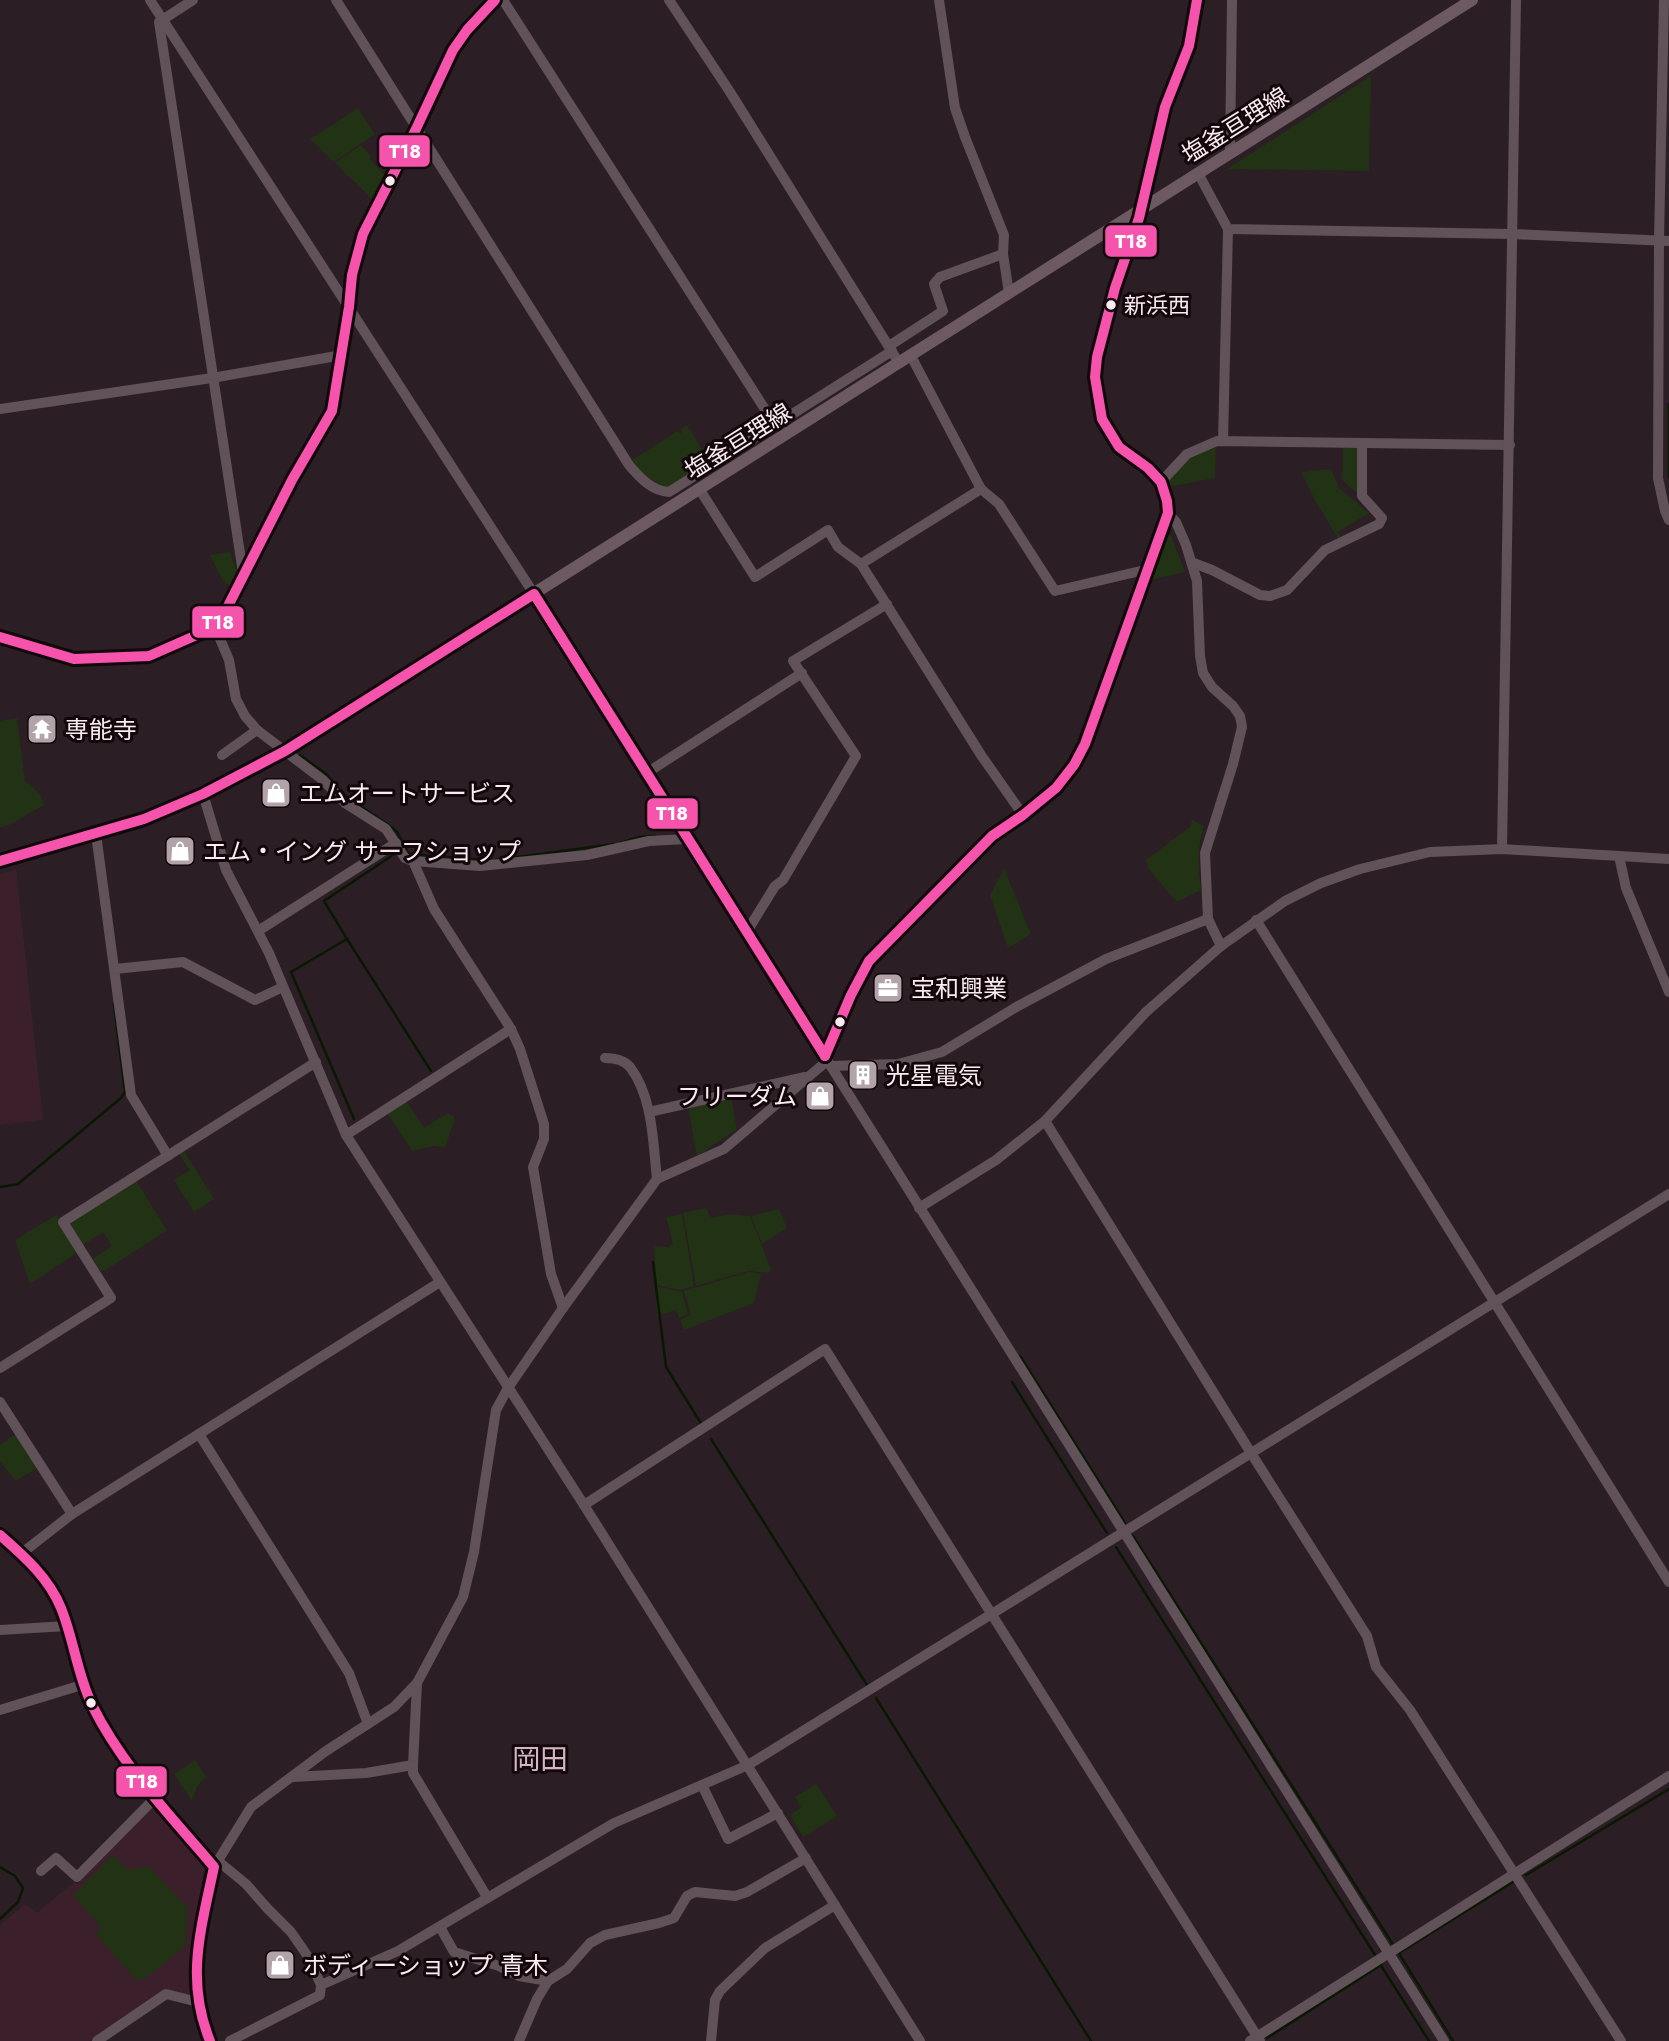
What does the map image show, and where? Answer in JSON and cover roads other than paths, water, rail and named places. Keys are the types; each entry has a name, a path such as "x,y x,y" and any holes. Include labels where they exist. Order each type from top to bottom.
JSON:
{"main road":[{"name":"塩釜亘理線","path":"0,861 145,819 203,794 285,751 1472,0"}],"street":[{"path":"150,0 534,594 1444,2041"},
{"path":"193,0 159,22 244,574"},
{"path":"336,0 629,465 660,492 669,492 775,425 943,311 934,284 940,277 1003,254"},
{"path":"0,637 74,659 134,658 149,656 215,627 292,480 332,411 352,275 363,234 453,50 467,30 495,0"},
{"path":"503,0 775,425"},
{"path":"669,0 730,92 899,363"},
{"path":"939,0 955,108 1004,235 1003,254 1009,293"},
{"path":"205,2039 195,1979 216,1864 251,1807 326,1751 394,1707 417,1683 463,1597 474,1552 496,1410 508,1388 657,1179 724,1149 828,1061 851,995 869,961 992,836 1023,816 1056,788 1074,765 1085,744 1168,513 1161,482 1148,468 1119,447 1102,419 1098,402 1097,357 1115,288 1141,209 1165,107 1189,46 1197,0"},
{"path":"1230,153 1233,0"},
{"path":"1502,849 1516,0"},
{"path":"1664,0 1665,241 1658,478 1669,520"},
{"path":"1198,173 1228,229 1223,441"},
{"path":"1228,229 1511,234 1665,241"},
{"path":"0,409 212,378 342,355"},
{"path":"911,356 981,489 999,505 1055,591 1149,569"},
{"path":"1161,482 1186,454 1217,441 1510,445"},
{"path":"1191,562 1260,595 1270,596 1287,590 1325,550 1378,524 1382,518 1362,496 1362,443"},
{"path":"861,565 981,489"},
{"path":"700,490 755,577 828,530 838,547 861,565 981,755 1023,816"},
{"path":"1168,513 1176,522 1197,581 1203,673 1212,687 1233,706 1240,716 1242,727 1205,853 1208,919 1221,946"},
{"path":"746,933 775,886 783,880 856,756 793,661 887,604"},
{"path":"215,627 229,660 236,699 245,716 257,730 323,779 345,803 386,829 405,858 413,861 480,866 587,855 649,841 687,839"},
{"path":"645,774 802,673"},
{"path":"222,755 257,730"},
{"path":"203,794 226,870 284,987 346,1135 584,1505 920,2041"},
{"path":"96,834 131,1095 168,1156"},
{"path":"258,931 396,843"},
{"path":"919,1208 996,1160 1045,1121 1146,1012 1221,946 1285,901 1309,889 1360,869 1430,852 1502,849 1669,859"},
{"path":"1619,856 1626,888 1669,992"},
{"path":"413,861 434,909 511,1029 520,1049 544,1124 544,1139 533,1167 551,1274 563,1308"},
{"path":"828,1061 898,1063 942,1052 1018,1006 1106,959 1208,919"},
{"path":"1256,920 1669,1582"},
{"path":"115,969 183,962 255,1000 284,987"},
{"path":"346,1135 511,1029"},
{"path":"605,1058 616,1059 629,1065 643,1093 649,1112 657,1179"},
{"path":"0,1368 111,1298 63,1222 316,1062"},
{"path":"649,1112 808,1076"},
{"path":"1045,1121 1367,1636 1377,1667 1410,1710 1621,2041"},
{"path":"321,1985 398,1951 614,1823 748,1765 1669,1194"},
{"path":"22,1553 72,1514 440,1282"},
{"path":"584,1505 825,1349 1255,2040 1669,1776"},
{"path":"0,1402 72,1514"},
{"path":"199,1434 349,1673 368,1724"},
{"path":"0,1535 22,1553 50,1587 61,1608 90,1702 115,1746 216,1864 246,1884 291,1932 309,1958 321,1985 320,1995 230,2041"},
{"path":"0,1630 66,1626"},
{"path":"417,1683 413,1773 487,1897"},
{"path":"0,1710 85,1684"},
{"path":"291,1777 366,1773 413,1765"},
{"path":"702,1785 728,1839 778,1813"},
{"path":"41,1871 56,1858 77,1877 156,1797"},
{"path":"519,2041 548,1981 566,1969 590,1943 605,1935 674,1918 687,1896 695,1892 735,1896 747,1892 806,1858"},
{"path":"711,2041 715,2000 720,1991 765,1948 835,1905"},
{"path":"440,1927 454,1952 499,1966 519,1976 548,1981"},
{"path":"97,2041 166,1994 198,2001"}],"waterway":[{"path":"1669,404 1669,477"},
{"path":"300,755 326,774 347,797 397,832 409,854 489,860"},
{"path":"620,843 639,837 655,836"},
{"path":"496,860 614,844"},
{"path":"354,1119 291,972 347,939 324,901 396,853"},
{"path":"347,939 431,1071"},
{"path":"0,1187 18,1184 125,1092 114,1004"},
{"path":"653,1262 666,1367 702,1425"},
{"path":"1020,1356 1125,1523"},
{"path":"1012,1382 1107,1533"},
{"path":"711,1439 867,1685"},
{"path":"1133,1536 1392,1943"},
{"path":"1116,1547 1375,1955"},
{"path":"876,1698 1091,2041"},
{"path":"1526,1875 1669,1789"},
{"path":"0,1867 15,1876 23,1888 18,1902 0,1919"},
{"path":"1399,1953 1513,1882"},
{"path":"1400,1955 1453,2041"},
{"path":"1380,1964 1429,2041"},
{"path":"1267,2038 1381,1965"}],"place":[{"name":"新浜西","path":"1111,305"},
{"name":"専能寺","path":"42,729"},
{"name":"エムオートサービス","path":"276,793"},
{"name":"エム・イング サーフショップ","path":"180,851"},
{"name":"宝和興業","path":"888,988"},
{"name":"光星電気","path":"863,1075"},
{"name":"フリーダム","path":"820,1096"},
{"name":"ボディーショップ 青木","path":"280,1965"}],"district":[{"name":"岡田","path":"540,1759"}]}
